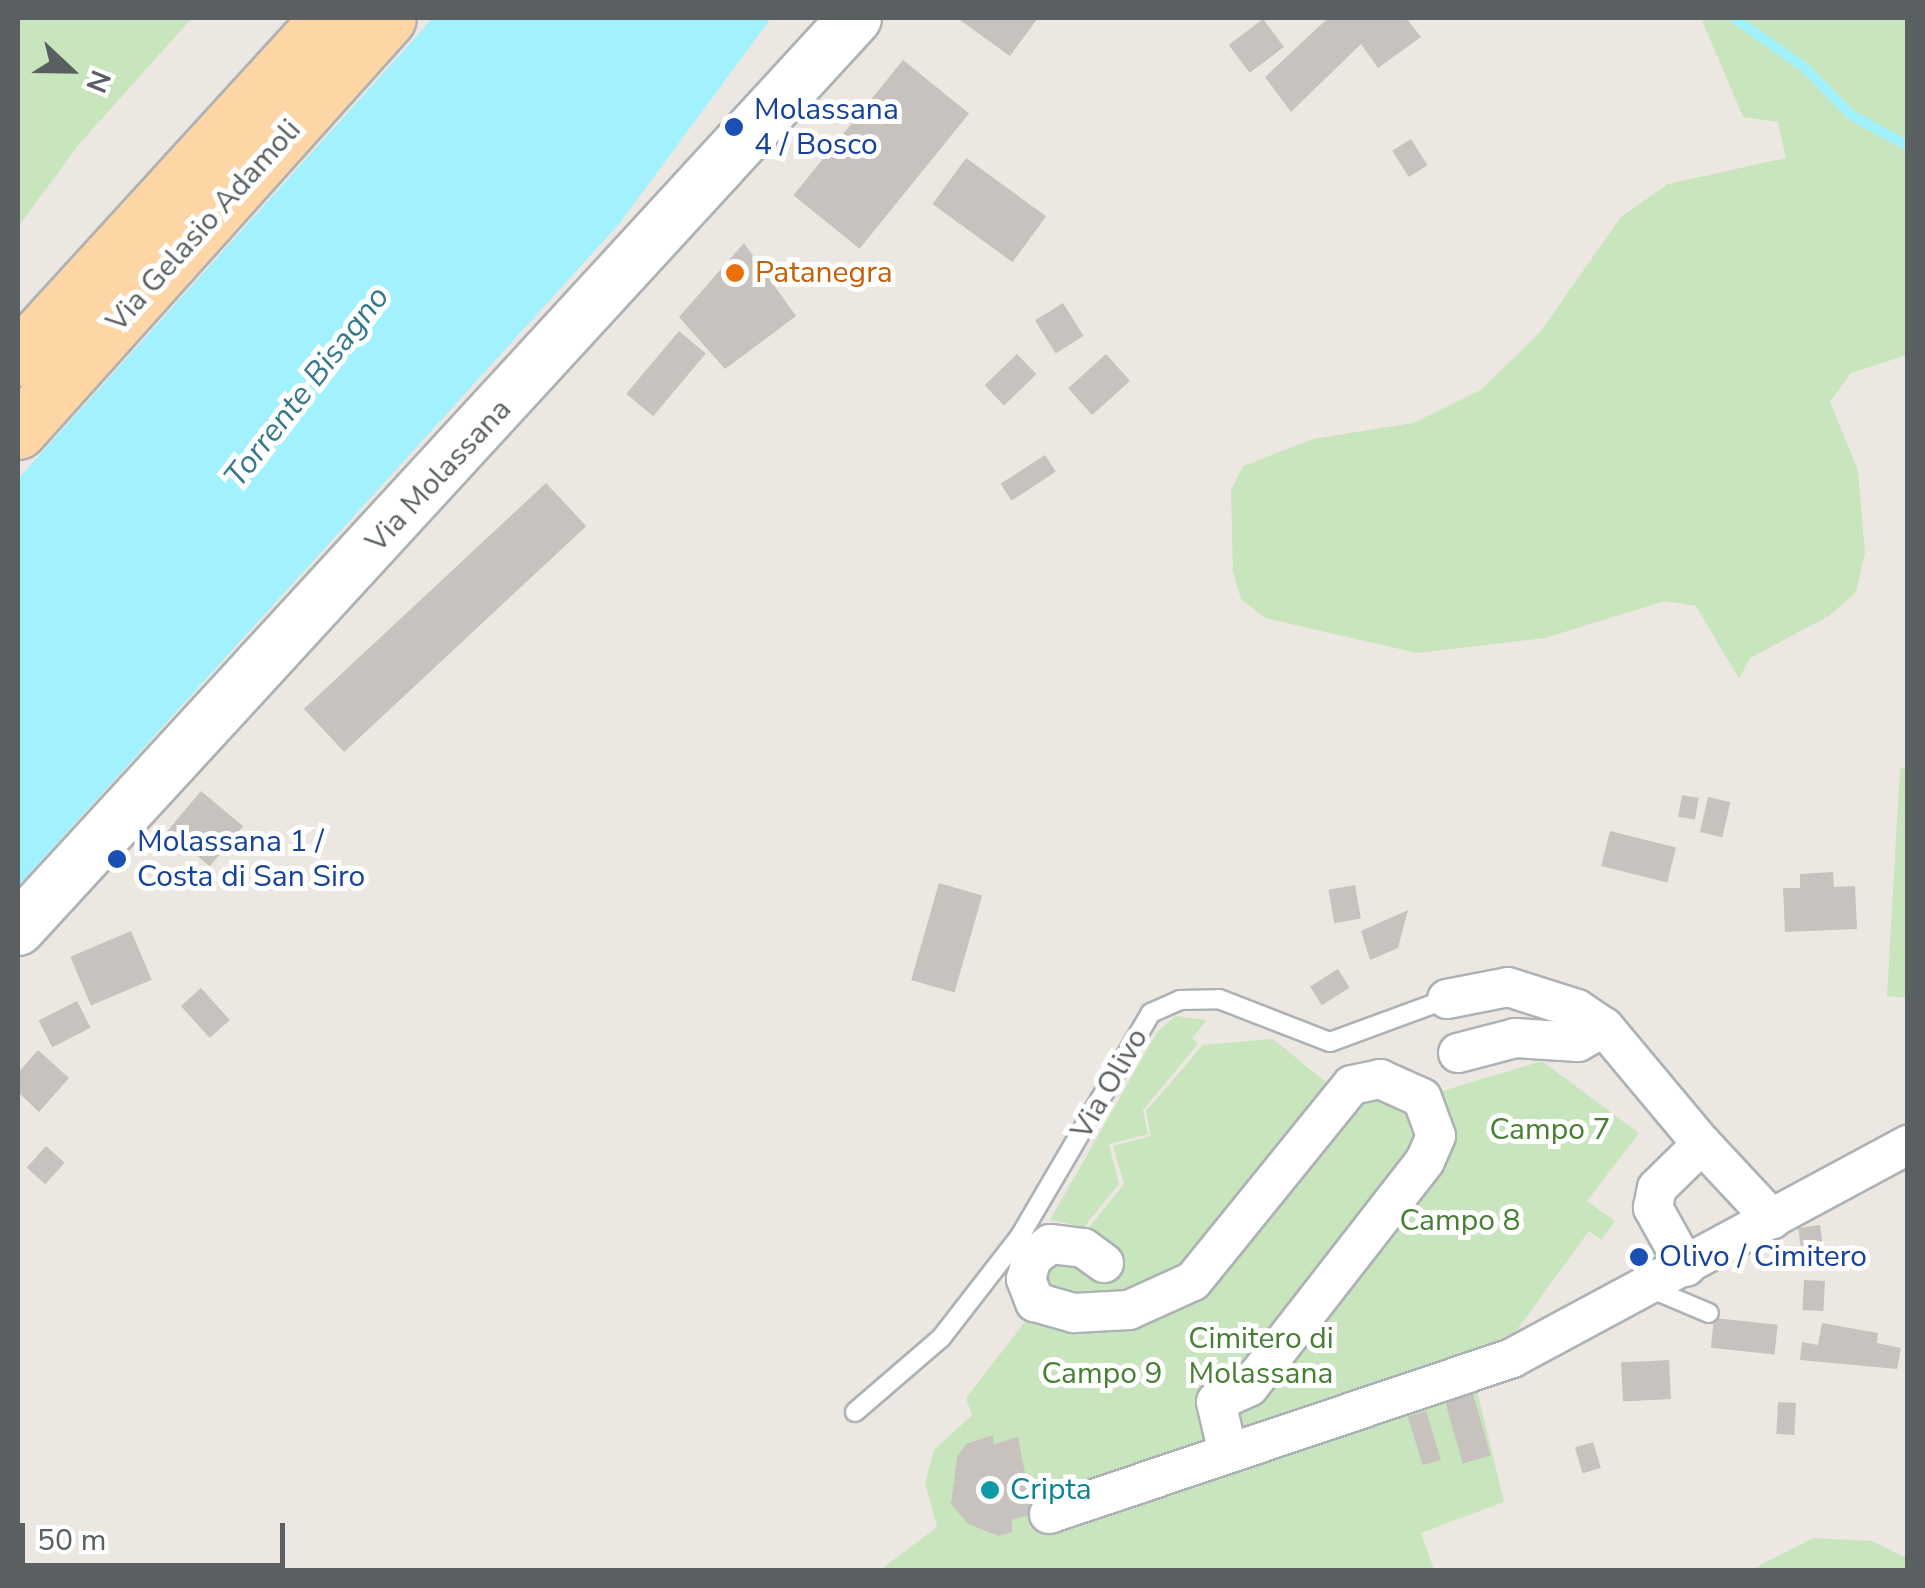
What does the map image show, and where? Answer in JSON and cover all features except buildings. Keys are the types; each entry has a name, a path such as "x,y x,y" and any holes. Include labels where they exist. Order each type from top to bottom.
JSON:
{"main road":[{"name":"Via Gelasio Adamoli","path":"18,358 328,18"},
{"name":"Via Gelasio Adamoli","path":"18,430 388,18"},
{"name":"Via Molassana","path":"18,929 855,18"}],"street":[{"name":"Via Olivo","path":"1446,999 1480,989 1530,989 1604,1027 1702,1144 1772,1219"},
{"path":"1458,1053 1515,1038 1578,1042 1604,1027"},
{"path":"1104,1262 1083,1248 1050,1244 1032,1258 1026,1279 1035,1302 1074,1314 1128,1310 1193,1281 1352,1085 1380,1079 1422,1098 1436,1136 1426,1161 1249,1387 1216,1402 1228,1454"},
{"path":"1686,1266 1653,1208 1657,1188 1702,1144"},
{"path":"1049,1514 1478,1368 1647,1287 1908,1145"}],"lane":[{"name":"Via Olivo","path":"855,1412 940,1338 1008,1252 1151,1014 1180,1000 1219,999 1330,1042 1446,999"},
{"path":"1647,1287 1709,1313"}],"green space":[{"path":"18,18 192,18 80,143 18,227"},
{"path":"1701,18 1907,18 1907,355 1851,373 1830,402 1858,470 1865,553 1856,592 1829,616 1750,658 1739,679 1696,606 1665,601 1545,638 1417,653 1265,618 1241,599 1233,572 1231,490 1243,466 1313,439 1413,423 1481,390 1540,332 1621,217 1668,184 1786,158 1778,122 1743,117"},
{"path":"1908,767 1907,998 1887,996 1900,768"},
{"path":"1176,1016 1207,1020 1192,1038 1198,1044 1143,1110 1148,1134 1109,1144 1119,1184 1084,1227 1050,1220 1157,1032"},
{"name":"Cimitero di Molassana","path":"1273,1039 1333,1088 1390,1063 1421,1075 1436,1093 1542,1061 1639,1133 1587,1201 1615,1221 1601,1240 1589,1231 1476,1386 1504,1502 1421,1533 1434,1570 880,1570 937,1527 925,1483 934,1450 972,1415 966,1398 1032,1313 1014,1293 1086,1231 1124,1184 1113,1146 1151,1136 1146,1111 1203,1045"},
{"path":"1813,1538 1872,1541 1907,1558 1907,1570 1751,1570"}],"water":[{"name":"Torrente Bisagno","path":"433,18 771,18 619,224 18,886 18,479"}],"waterway":[{"path":"1734,18 1804,67 1851,115 1908,146"}],"place":[{"name":"Molassana 4 / Bosco","path":"734,127"},
{"name":"Patanegra","path":"735,273"},
{"name":"Molassana 1 / Costa di San Siro","path":"117,859"},
{"name":"Olivo / Cimitero","path":"1639,1257"},
{"name":"Cripta","path":"990,1490"}],"park label":[{"name":"Campo 7","path":"1550,1130"},
{"name":"Campo 8","path":"1460,1221"},
{"name":"Campo 9","path":"1102,1374"}]}
